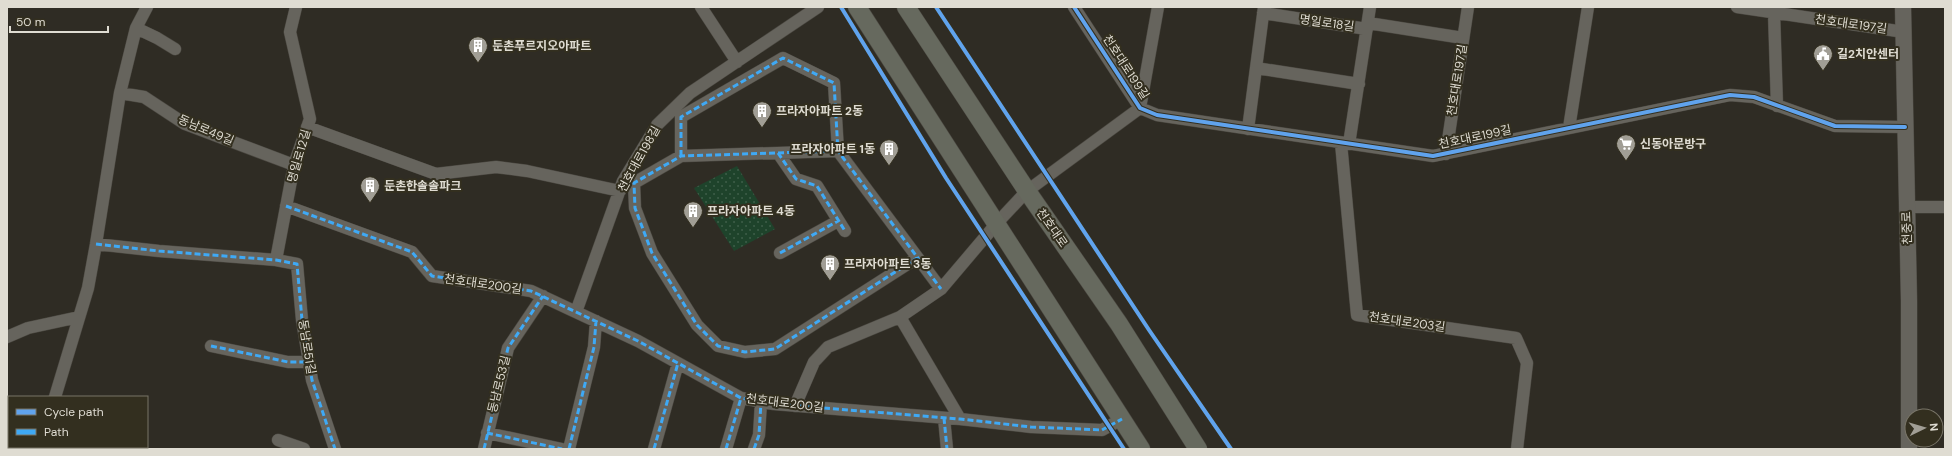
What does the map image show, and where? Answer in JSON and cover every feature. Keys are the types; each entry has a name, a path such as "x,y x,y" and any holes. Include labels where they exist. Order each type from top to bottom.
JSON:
{"main road":[{"path":"857,7 1141,449"},
{"name":"천호대로","path":"906,7 1026,191 1119,324 1198,449"},
{"name":"천중로","path":"1903,7 1909,301 1909,449"}],"street":[{"path":"55,396 88,288 120,93 136,28 147,7"},
{"name":"명일로12길","path":"276,260 294,165 310,119 290,32 296,7"},
{"path":"701,7 737,62"},
{"name":"천호대로198길","path":"576,312 623,182 658,123 690,93 818,7"},
{"name":"천호대로199길","path":"1074,7 1140,108 1157,115 1433,156 1730,95 1754,97 1835,126 1905,127"},
{"path":"1140,108 1158,7"},
{"name":"명일로18길","path":"1345,143 1359,84 1370,7"},
{"name":"천호대로197길","path":"1446,154 1468,7"},
{"path":"1569,128 1588,7"},
{"name":"천호대로197길","path":"1736,7 1904,32"},
{"path":"1248,129 1264,10"},
{"name":"명일로18길","path":"1264,10 1367,26 1463,38"},
{"path":"1774,12 1777,106"},
{"path":"136,28 175,49"},
{"path":"681,156 681,118 784,58 834,83 838,151 941,289"},
{"path":"1256,68 1359,84"},
{"name":"동남로49길","path":"120,93 144,97 185,124 294,165"},
{"name":"천호대로199길","path":"997,223 1026,191 1140,108"},
{"path":"307,127 436,174 496,167 527,171 620,191"},
{"name":"천호대로203길","path":"1345,143 1357,315 1516,338 1527,363 1518,449"},
{"path":"838,151 681,156 634,183 635,208 652,253 697,325 718,346 745,352 775,349 917,258"},
{"path":"778,153 796,179 817,186 845,231"},
{"name":"천호대로200길","path":"286,206 412,252 432,276 531,291 543,296 638,340 741,398 795,406 960,419 1031,427 1102,430 1122,420"},
{"path":"1906,207 1945,207"},
{"path":"780,253 838,221"},
{"path":"795,406 814,362 828,347 900,317 941,289 997,223"},
{"path":"96,244 159,251 276,260"},
{"name":"동남로51길","path":"276,260 297,264 302,320 312,380 335,449"},
{"name":"동남로53길","path":"484,449 508,348 543,296"},
{"path":"7,337 28,328 79,317"},
{"path":"900,317 960,419"},
{"path":"569,449 594,347 596,321"},
{"path":"211,346 288,362 309,362"},
{"path":"654,449 678,363"},
{"path":"726,449 741,398"},
{"path":"754,449 759,435 761,402"},
{"path":"944,418 947,449"},
{"path":"487,433 562,449"},
{"path":"278,440 304,449"}],"green space":[{"path":"737,166 775,229 734,251 694,188"}],"marked path":[{"path":"681,156 681,117 783,58 834,83 838,151 941,289"},
{"path":"838,151 681,156 634,183 635,208 652,253 697,325 718,346 745,352 775,349 917,258"},
{"path":"778,153 796,179 817,186 845,231"},
{"path":"286,206 412,252 432,276 531,291 638,341 741,398 774,404 960,419 1031,427 1102,430 1122,419"},
{"path":"780,253 838,221"},
{"path":"96,244 159,251 276,260 297,264 302,320 312,380 335,449"},
{"path":"484,449 508,348 543,296"},
{"path":"569,449 594,347 596,321"},
{"path":"211,346 288,362 309,362"},
{"path":"654,449 678,363"},
{"path":"726,449 741,398"},
{"path":"754,449 759,435 761,402"},
{"path":"944,418 947,449"},
{"path":"487,433 562,449"}],"cycle path":[{"path":"841,7 946,178 1124,449"},
{"path":"936,7 1149,330 1231,449"},
{"path":"1074,7 1140,108 1157,115 1433,156 1730,95 1754,97 1835,126 1905,127"}],"place":[{"name":"둔촌푸르지오아파트","path":"478,63"},
{"name":"길2치안센터","path":"1823,71"},
{"name":"프라자아파트 2동","path":"762,128"},
{"name":"신동아문방구","path":"1626,161"},
{"name":"프라자아파트 1동","path":"889,166"},
{"name":"둔촌한솔솔파크","path":"370,203"},
{"name":"프라자아파트 4동","path":"693,228"},
{"name":"프라자아파트 3동","path":"830,281"}]}
